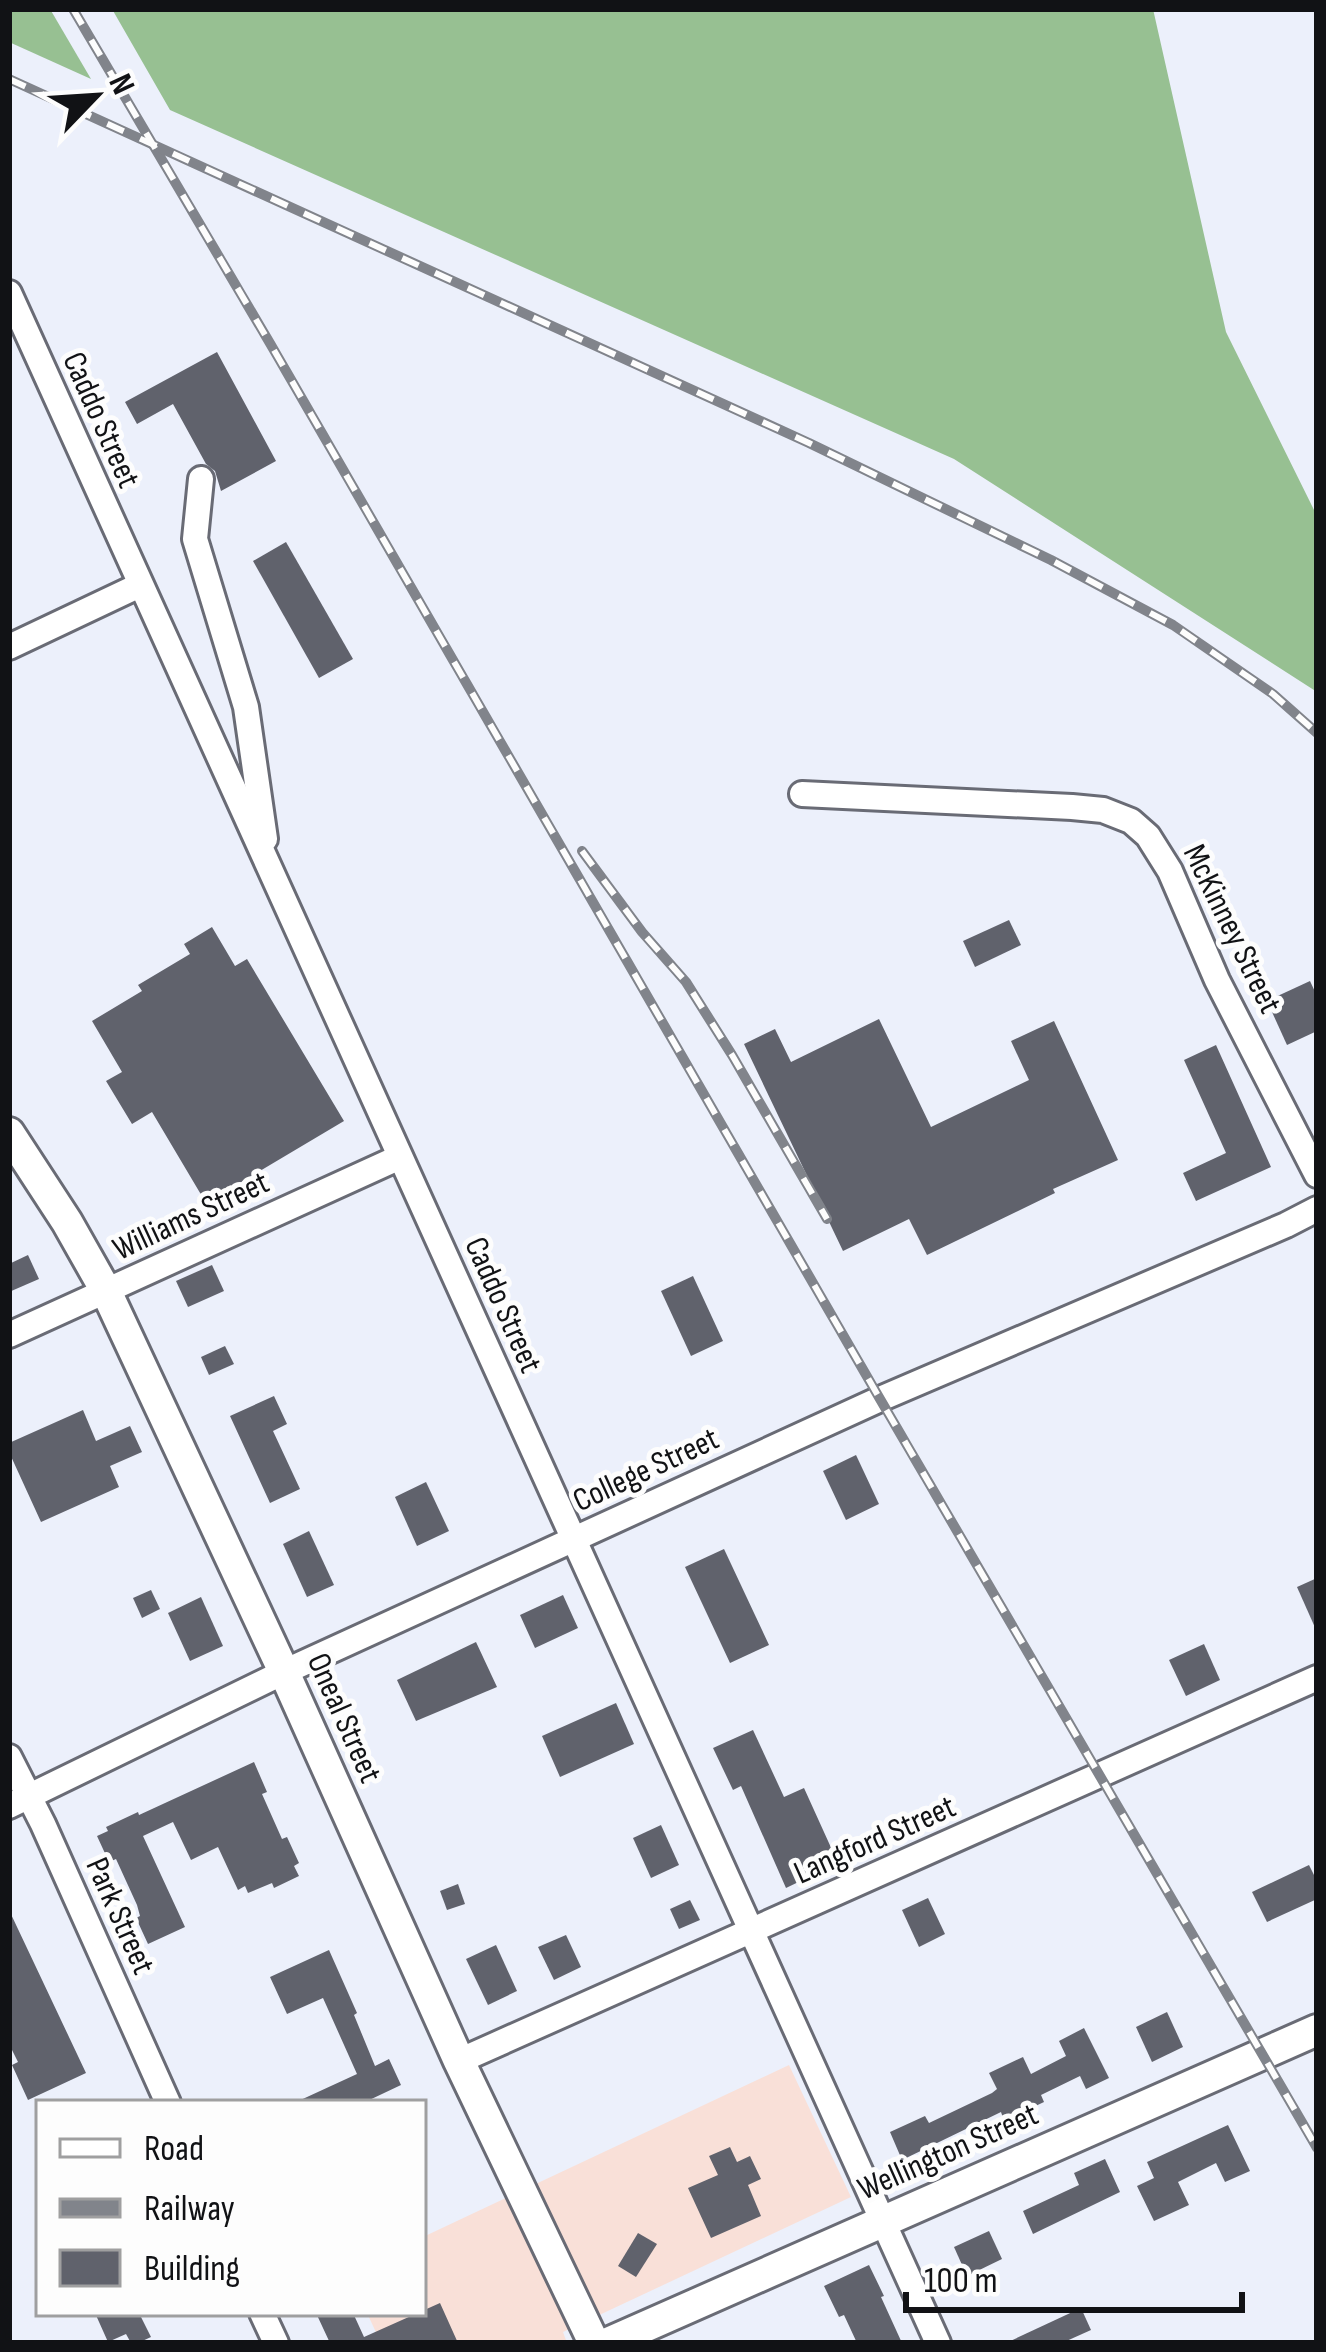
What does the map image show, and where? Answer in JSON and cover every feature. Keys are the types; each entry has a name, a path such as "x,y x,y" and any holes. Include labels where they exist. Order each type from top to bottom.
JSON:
{"street":[{"name":"Caddo Street","path":"9,293 938,2343"},
{"path":"201,479 196,539 246,707 269,871"},
{"path":"9,647 140,585"},
{"name":"McKinney Street","path":"802,794 1072,807 1103,810 1131,821 1148,836 1170,871 1217,980 1317,1175"},
{"name":"Oneal Street","path":"9,1133 106,1291 594,2343"},
{"name":"Williams Street","path":"9,1335 400,1156"},
{"name":"College Street","path":"18,1802 284,1672 880,1399 1317,1209"},
{"name":"Langford Street","path":"460,2061 1317,1678"},
{"name":"Park Street","path":"9,1757 18,1802 44,1824 167,2100"},
{"name":"Wellington Street","path":"608,2343 1317,2030"}],"shaded area":[{"path":"789,2065 851,2197 563,2332 567,2343 381,2343 368,2316 426,2316 426,2236"}],"green space":[{"path":"9,9 50,9 91,79 9,42"},
{"path":"112,9 1153,9 1226,332 1317,516 1317,692 954,459 170,110"}],"building":[{"path":"217,352 276,461 221,491 215,471 206,464 173,404 137,424 125,402"},
{"path":"286,542 353,659 319,678 253,561"},
{"path":"1009,920 1021,945 975,967 963,941"},
{"path":"212,927 235,966 247,959 344,1121 206,1203 152,1112 132,1124 106,1081 122,1072 92,1021 142,991 138,985 190,954 184,944"},
{"path":"1310,981 1317,996 1317,1031 1287,1045 1267,1001"},
{"path":"879,1019 931,1127 1029,1080 1011,1041 1054,1021 1118,1160 927,1255 909,1219 843,1251 744,1044 775,1029 791,1062"},
{"path":"1216,1045 1271,1167 1196,1201 1183,1173 1226,1153 1184,1060"},
{"path":"28,1255 39,1279 9,1292 9,1264"},
{"path":"212,1265 224,1291 188,1307 176,1281"},
{"path":"693,1276 723,1341 691,1356 661,1291"},
{"path":"225,1346 234,1364 209,1375 201,1357"},
{"path":"274,1396 287,1424 273,1431 300,1489 270,1503 230,1416"},
{"path":"83,1410 96,1441 130,1426 142,1452 110,1466 119,1487 41,1522 9,1443"},
{"path":"856,1455 879,1504 846,1520 823,1471"},
{"path":"426,1482 449,1531 417,1546 395,1497"},
{"path":"309,1531 334,1585 307,1597 283,1544"},
{"path":"724,1549 769,1645 730,1663 685,1567"},
{"path":"1317,1578 1317,1632 1297,1587"},
{"path":"151,1590 160,1609 142,1618 133,1598"},
{"path":"563,1595 578,1628 535,1648 520,1615"},
{"path":"201,1597 223,1646 190,1661 168,1613"},
{"path":"476,1642 497,1687 416,1721 397,1680"},
{"path":"1204,1644 1220,1680 1186,1696 1169,1660"},
{"path":"616,1703 634,1744 560,1777 542,1736"},
{"path":"753,1730 784,1797 804,1788 838,1863 786,1888 741,1786 733,1790 713,1748"},
{"path":"254,1762 282,1839 287,1837 299,1863 294,1866 299,1876 274,1888 272,1883 248,1893 245,1886 238,1890 218,1847 191,1860 173,1822 143,1836 185,1927 148,1944 116,1859 109,1862 97,1836 108,1831 106,1827"},
{"path":"661,1825 679,1865 651,1878 633,1838"},
{"path":"1309,1865 1317,1881 1317,1899 1267,1922 1252,1892"},
{"path":"458,1884 465,1904 447,1910 440,1891"},
{"path":"928,1898 945,1934 919,1947 902,1910"},
{"path":"690,1900 700,1920 679,1929 670,1909"},
{"path":"9,1910 86,2073 28,2100 12,2065 18,2062 9,2044"},
{"path":"566,1935 581,1967 554,1980 538,1947"},
{"path":"496,1945 517,1991 488,2005 466,1959"},
{"path":"329,1950 375,2066 389,2059 401,2085 369,2100 301,2100 357,2074 323,1998 287,2014 270,1977"},
{"path":"1167,2012 1183,2047 1152,2062 1136,2027"},
{"path":"1084,2028 1109,2078 1086,2089 1080,2076 1041,2095 1044,2102 1004,2121 1001,2112 902,2160 890,2132 925,2116 929,2123 992,2093 997,2089 989,2073 1023,2057 1031,2074 1066,2056 1059,2041"},
{"path":"1228,2125 1250,2171 1225,2182 1216,2163 1178,2182 1189,2205 1154,2221 1137,2186 1154,2178 1147,2162"},
{"path":"730,2147 737,2162 750,2156 761,2179 748,2185 761,2216 711,2238 688,2188 718,2175 709,2156"},
{"path":"1105,2159 1120,2192 1033,2234 1023,2211 1079,2185 1074,2173"},
{"path":"989,2231 1002,2259 967,2276 954,2247"},
{"path":"638,2233 657,2244 636,2277 618,2266"},
{"path":"869,2265 902,2343 857,2343 824,2286"},
{"path":"440,2303 458,2343 330,2343 317,2316 354,2316 364,2337 411,2316 426,2316 426,2309"},
{"path":"1081,2308 1091,2330 1062,2343 1006,2343"},
{"path":"96,2316 140,2316 151,2337 131,2343 126,2334 108,2342"}],"railway":[{"path":"73,9 1317,2148"},
{"path":"9,79 809,443 1051,560 1173,625 1273,694 1317,733"},
{"path":"582,851 686,982 827,1219"}]}
